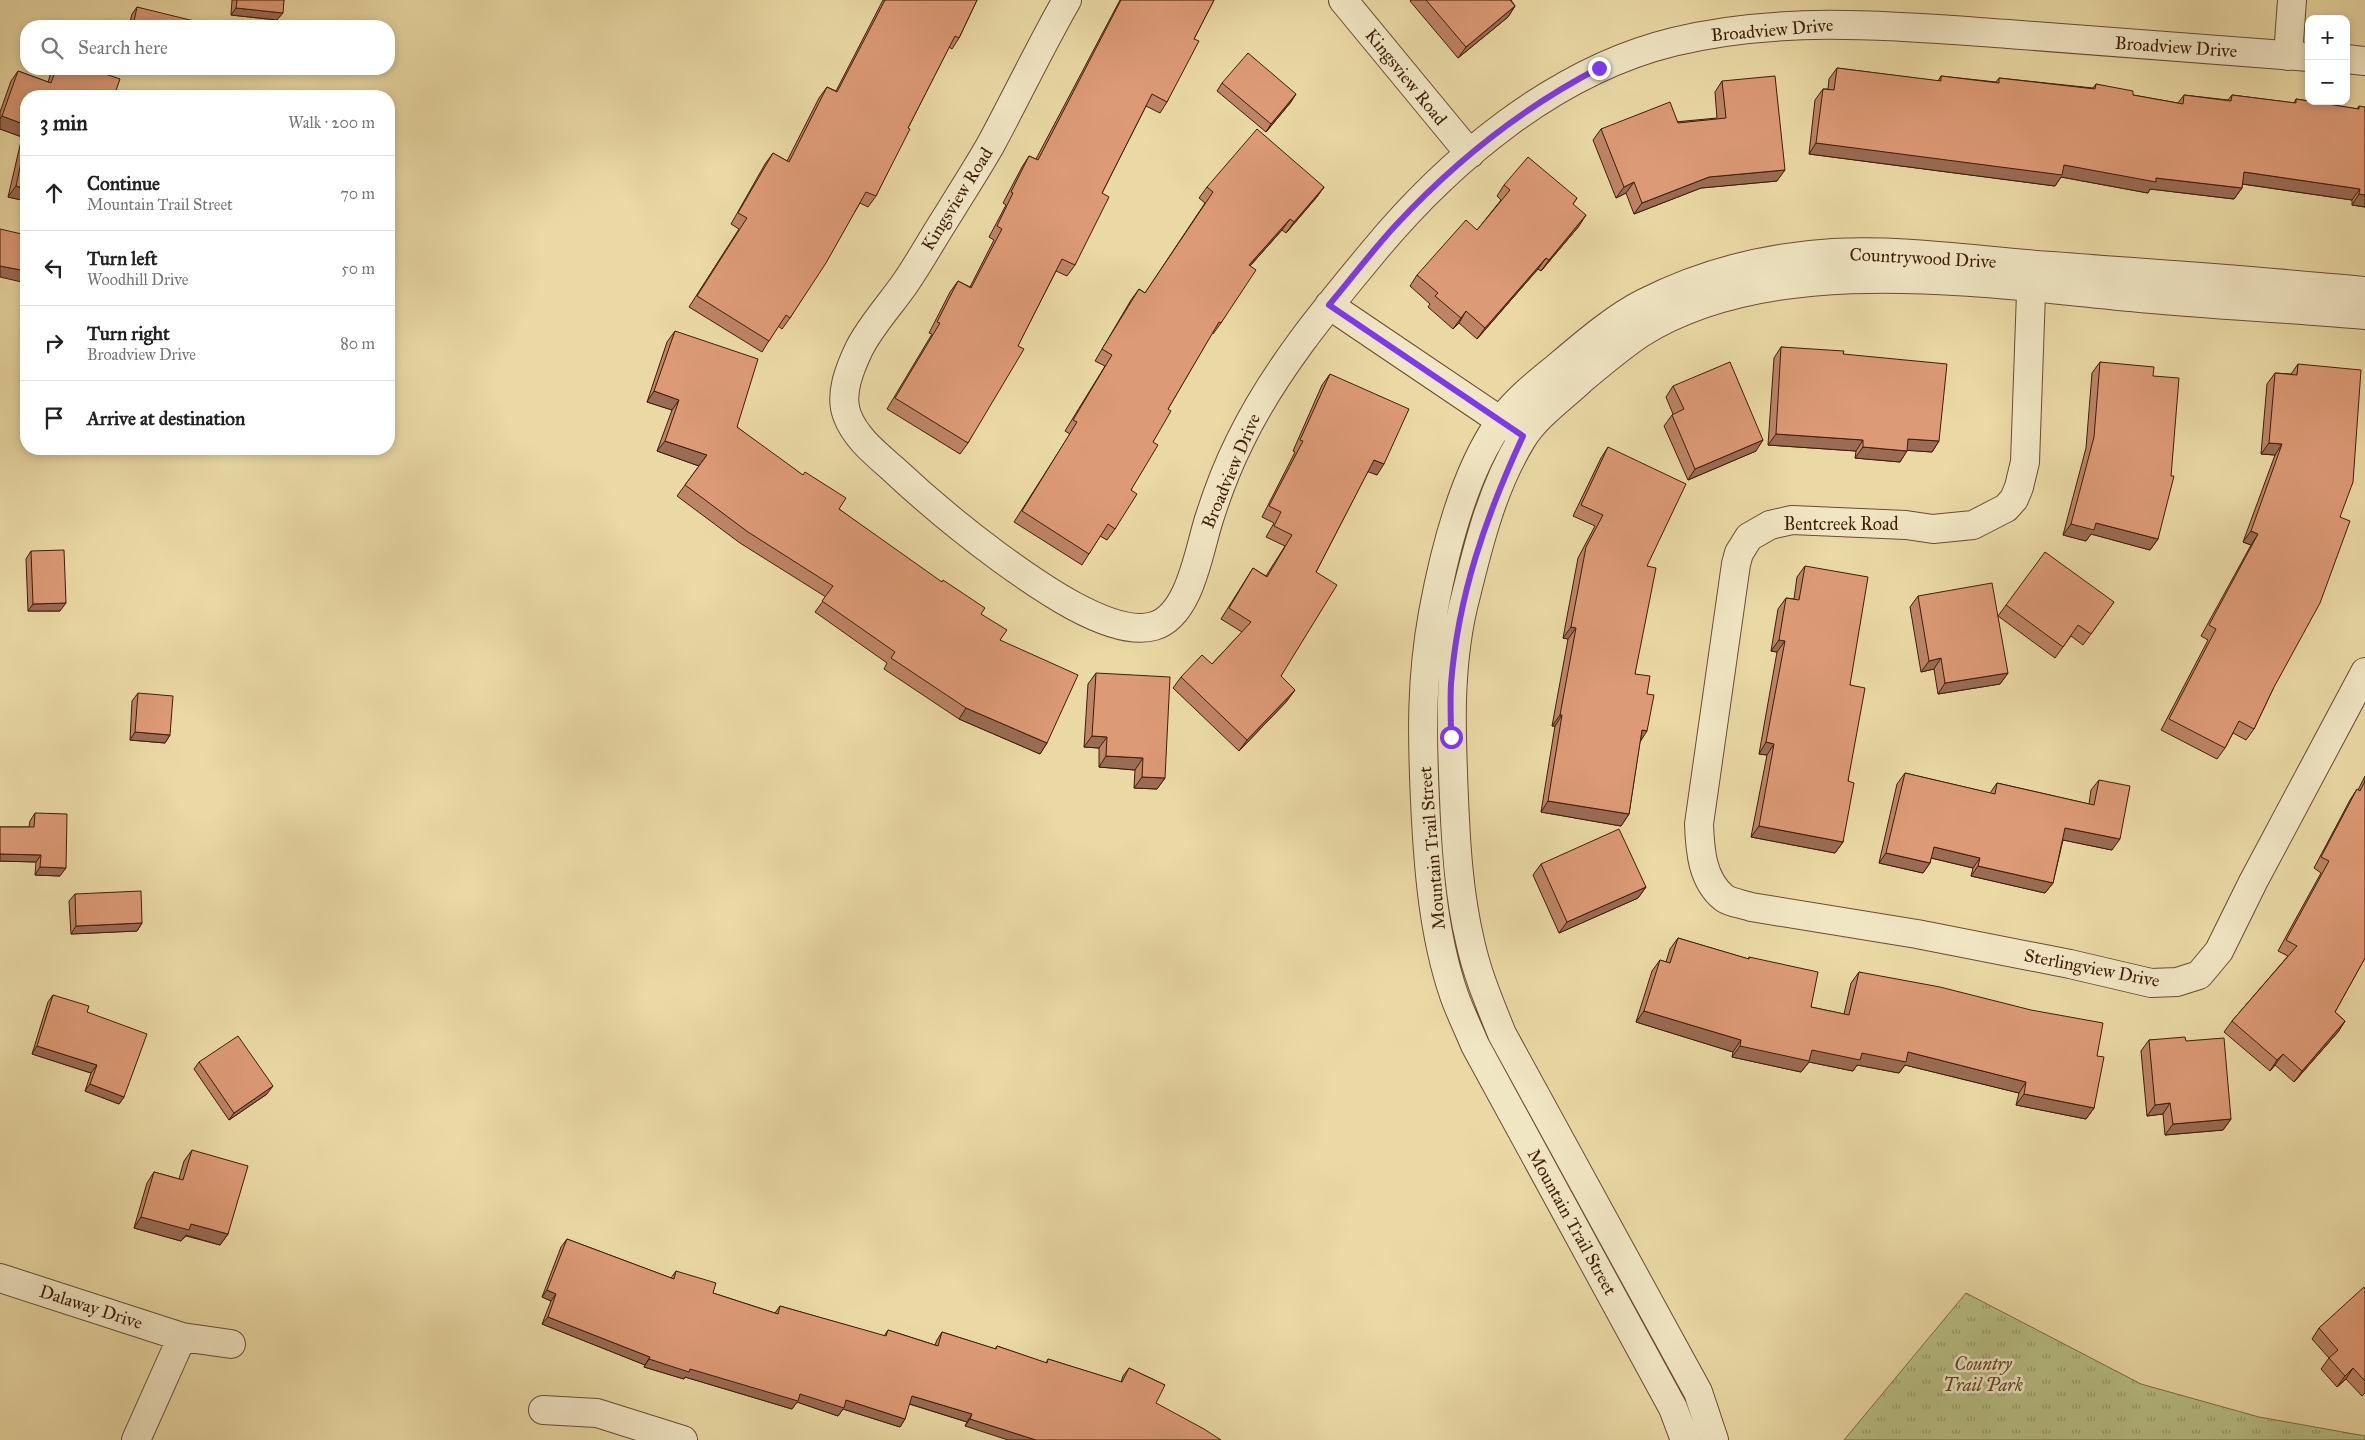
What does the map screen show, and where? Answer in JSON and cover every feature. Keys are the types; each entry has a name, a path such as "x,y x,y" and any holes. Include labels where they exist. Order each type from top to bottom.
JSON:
{"street":[{"name":"Kingsview Road","path":"844,394 855,356 865,337 905,283 989,147 1067,0"},
{"name":"Kingsview Road","path":"1343,0 1470,154"},
{"path":"2292,0 2299,56"},
{"name":"Broadview Drive","path":"844,394 845,411 854,428 868,446 923,498 960,528 1020,572 1094,616 1134,628 1154,626 1169,618 1180,604 1189,587 1214,504 1238,444 1268,389 1329,305 1394,227 1442,178 1528,109 1564,86 1599,68 1668,43 1730,30 1839,24 1922,28 2299,56"},
{"path":"2350,60 2365,61"},
{"name":"Countrywood Drive","path":"1500,421 1523,396 1582,346 1641,304 1686,284 1725,271 1775,260 1834,253 1914,254 2175,302 2365,315"},
{"name":"Countrywood Drive","path":"1523,436 1583,378 1634,338 1696,307 1755,290 1830,279 1911,280 2032,276 2365,291"},
{"name":"Bentcreek Road","path":"1711,882 1700,852 1699,824 1739,553 1749,537 1770,524 1792,520 1933,528 1972,525 2006,508 2014,499 2019,487 2024,462 2032,276"},
{"path":"1329,305 1523,436"},
{"name":"Mountain Trail Street","path":"1500,421 1479,458 1455,521 1439,579 1426,652 1422,737 1427,833 1432,888 1442,948 1454,993 1476,1045 1673,1408 1685,1440"},
{"name":"Mountain Trail Street","path":"1523,436 1482,533 1460,616 1451,685 1455,832 1460,886 1469,939 1481,983 1502,1034 1698,1392 1714,1440"},
{"name":"Sterlingview Drive","path":"1711,882 1725,898 1751,907 1917,934 2070,964 2151,984 2177,982 2199,975 2219,951 2253,882 2365,672"},
{"name":"Dalaway Drive","path":"0,1278 182,1337 231,1344"},
{"path":"136,1440 182,1337"},
{"path":"543,1410 597,1413 683,1440"}],"green space":[{"name":"Country Trail Park","path":"1966,1293 2141,1384 2259,1417 2365,1436 2365,1440 1844,1440"}],"building":[{"path":"237,0 284,0 283,13 236,8"},
{"path":"885,0 977,0 959,38 955,36 876,196 866,192 826,263 790,318 786,315 769,341 697,296 747,218 738,213 773,153 789,162 827,87 837,92"},
{"path":"1121,0 1214,0 1194,39 1199,41 1167,102 1152,94 1102,193 1109,197 1075,265 1062,259 1018,346 1024,349 968,443 895,398 940,323 937,322 958,281 971,288 1002,229 997,226 1029,156 1038,160"},
{"path":"1426,0 1510,0 1515,6 1466,47"},
{"path":"137,7 190,20 134,20"},
{"path":"1248,53 1296,94 1271,124 1222,83"},
{"path":"1837,68 1941,81 1941,76 1999,83 1999,78 2095,89 2096,84 2133,91 2133,95 2183,104 2184,95 2231,101 2232,95 2296,103 2296,99 2305,100 2305,105 2334,105 2359,109 2359,106 2365,107 2365,195 2359,194 2360,189 2244,172 2242,188 2156,178 2156,182 2064,165 2062,175 1816,143 1823,89 1834,90"},
{"path":"18,71 20,75 29,75 51,83 54,75 108,75 120,79 116,90 20,90 20,123 2,116"},
{"path":"1775,76 1785,170 1709,177 1642,203 1634,182 1624,187 1601,129 1670,102 1678,123 1726,118 1722,81"},
{"path":"1257,129 1324,187 1294,222 1290,219 1249,265 1256,270 1221,323 1219,322 1168,409 1171,411 1153,442 1158,445 1131,490 1137,494 1115,529 1108,524 1089,554 1022,511 1077,422 1073,420 1112,355 1102,349 1139,289 1145,293 1213,192 1207,187"},
{"path":"1528,157 1577,198 1573,204 1586,215 1549,260 1546,258 1485,328 1466,311 1461,318 1435,296 1438,293 1417,275 1466,220 1477,230 1510,190 1504,185"},
{"path":"20,168 20,187 16,186"},
{"path":"0,229 20,234 20,270 0,266"},
{"path":"675,331 758,359 737,427 803,475 805,472 846,498 839,509 942,582 943,580 985,608 981,614 1007,630 1000,640 1078,675 1047,743 966,708 891,658 895,652 822,601 833,586 748,532 685,485 707,455 665,441 679,400 654,391"},
{"path":"1781,347 1844,351 1843,354 1947,364 1939,441 1908,439 1907,451 1863,447 1863,440 1776,434"},
{"path":"1730,362 1763,440 1695,469 1672,415 1684,409 1673,386"},
{"path":"2100,362 2154,367 2153,376 2179,378 2171,476 2174,476 2158,539 2096,523 2094,530 2071,524 2094,437"},
{"path":"2298,364 2361,370 2353,482 2340,517 2350,521 2320,603 2273,689 2254,729 2239,721 2225,748 2169,719 2216,629 2209,625 2258,534 2251,531 2282,444 2269,443 2275,373 2297,375"},
{"path":"1330,374 1409,409 1384,464 1374,460 1316,572 1337,585 1281,676 1295,690 1247,740 1181,677 1202,655 1212,664 1251,622 1229,608 1253,568 1267,577 1292,535 1274,526 1281,512 1269,506 1303,441 1300,440"},
{"path":"1608,447 1686,484 1647,566 1656,568 1635,674 1650,676 1647,694 1654,695 1647,731 1642,730 1629,814 1548,801 1562,715 1560,715 1576,628 1571,627 1586,547 1603,515 1581,505"},
{"path":"64,550 66,603 33,604 31,551"},
{"path":"2045,552 2114,602 2091,634 2078,625 2063,647 2006,605"},
{"path":"1805,566 1868,577 1850,685 1865,688 1848,781 1854,783 1843,842 1759,826 1774,744 1766,742 1785,641 1779,640 1786,598 1799,600"},
{"path":"1992,583 2008,673 1945,683 1941,658 1929,661 1918,596"},
{"path":"1096,673 1170,677 1165,778 1142,777 1143,758 1106,756 1107,737 1092,736"},
{"path":"138,693 173,696 170,735 135,732"},
{"path":"1905,773 1995,794 1997,783 2094,805 2099,780 2130,786 2120,839 2065,828 2053,883 1978,866 1980,858 1934,847 1930,863 1886,853"},
{"path":"2365,781 2365,958 2335,1012 2345,1021 2302,1071 2283,1054 2277,1060 2232,1021 2297,946 2286,940 2329,861 2321,857 2357,789 2360,791"},
{"path":"35,813 67,814 66,868 40,867 41,855 0,854 0,827 34,827"},
{"path":"1619,829 1646,887 1567,922 1541,864"},
{"path":"141,891 142,923 76,926 75,894"},
{"path":"1678,938 1749,959 1749,957 1818,972 1811,1007 1849,1015 1859,972 1940,987 2031,1010 2103,1023 2097,1056 2104,1057 2094,1108 2024,1094 2026,1082 1908,1052 1906,1062 1862,1053 1860,1060 1812,1050 1809,1061 1740,1046 1741,1040 1644,1011 1660,960 1670,963"},
{"path":"53,995 89,1006 87,1012 147,1034 124,1097 90,1084 97,1065 37,1046"},
{"path":"238,1036 273,1086 234,1113 199,1062"},
{"path":"2185,1037 2186,1041 2224,1038 2231,1119 2173,1124 2170,1103 2155,1105 2149,1040"},
{"path":"192,1150 248,1166 228,1234 191,1224 189,1230 141,1217 154,1172 183,1180"},
{"path":"567,1239 674,1279 676,1271 716,1283 713,1293 778,1314 780,1306 886,1336 888,1330 938,1346 942,1332 996,1349 997,1346 1047,1363 1048,1359 1122,1382 1129,1368 1165,1385 1156,1403 1221,1440 1036,1440 970,1419 972,1414 912,1396 905,1419 846,1400 844,1408 800,1394 798,1401 690,1369 689,1372 649,1359 650,1357 548,1317 556,1294 547,1290"},
{"path":"2364,1287 2365,1381 2353,1368 2345,1376 2329,1358 2338,1350 2319,1328"}],"route":[{"path":"1451,737 1451,685 1460,616 1482,533 1523,436 1329,305 1394,227 1442,178 1528,109 1564,86 1599,68"}]}
